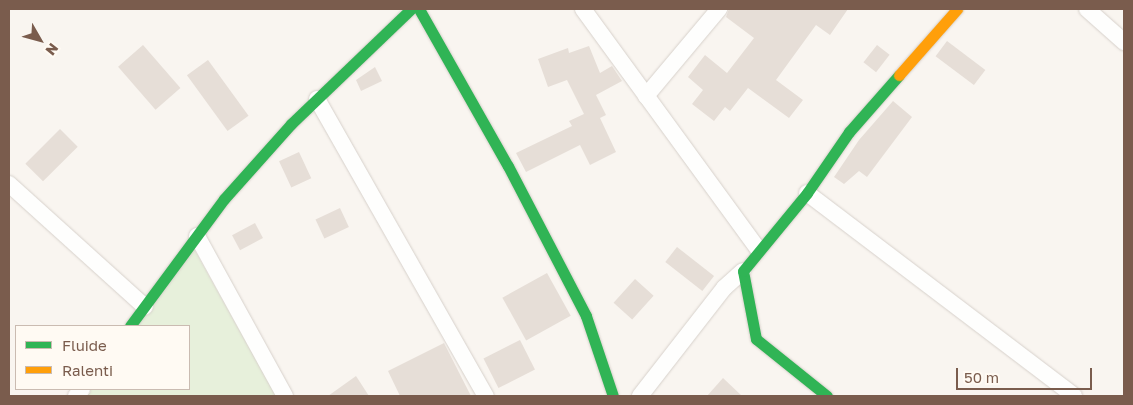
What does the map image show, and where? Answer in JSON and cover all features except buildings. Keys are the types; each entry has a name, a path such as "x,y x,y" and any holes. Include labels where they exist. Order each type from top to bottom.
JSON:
{"street":[{"path":"131,325 224,198 317,99 411,9"},
{"path":"419,9 508,166 550,251 586,316 613,396"},
{"path":"583,9 758,249"},
{"path":"646,96 719,9"},
{"path":"640,396 724,288 744,271 758,249 807,193 849,132 958,9"},
{"path":"1087,9 1124,42"},
{"path":"317,99 486,396"},
{"path":"9,184 145,307"},
{"path":"807,193 1074,396"},
{"path":"197,236 285,396"},
{"path":"744,271 756,339 827,396"}],"green space":[{"path":"193,247 276,396 69,396 74,390 190,390 190,325 128,325"}],"traffic: fast":[{"path":"131,325 224,199 291,124 411,9"},
{"path":"419,9 508,166 586,316 613,396"},
{"path":"827,396 756,339 743,271 807,193 849,132 899,75"}],"traffic: slow":[{"path":"899,75 957,9"}]}
